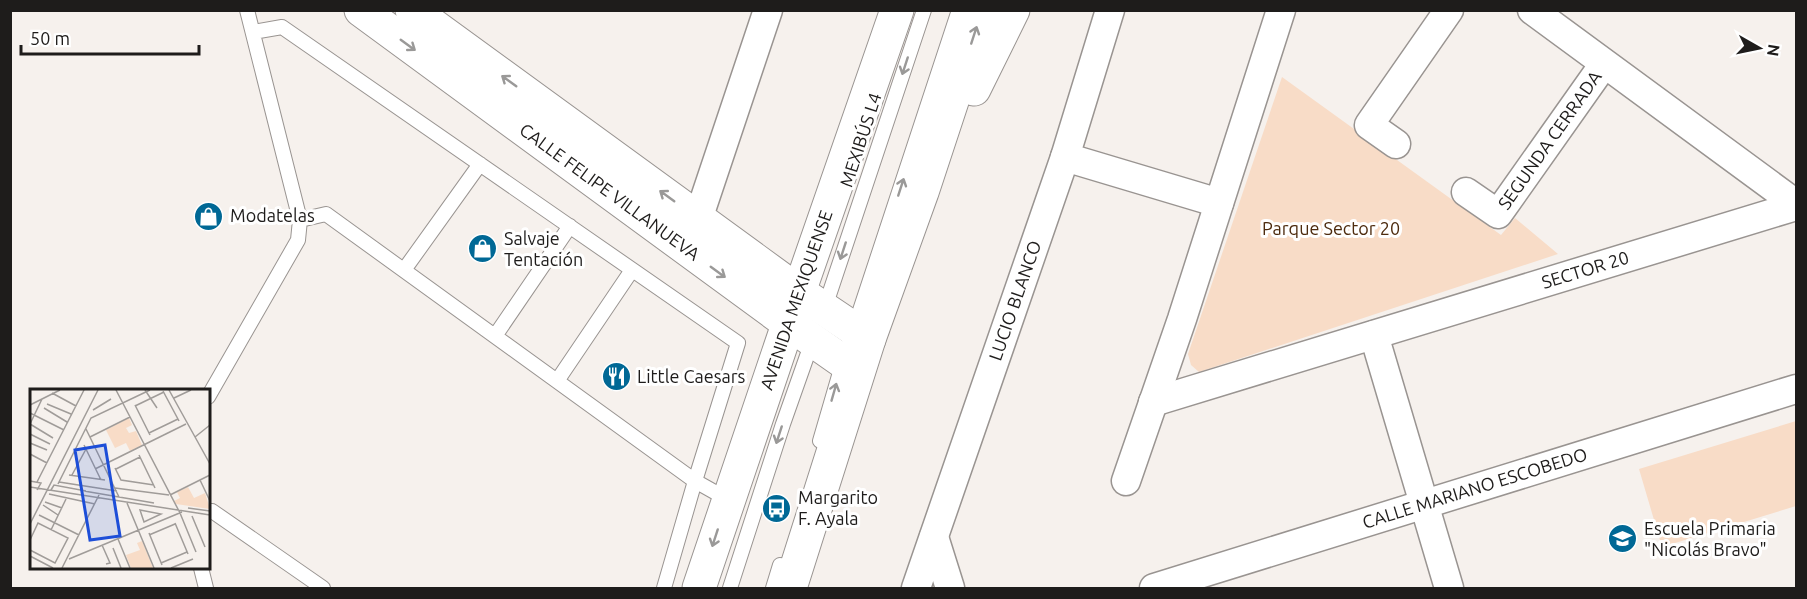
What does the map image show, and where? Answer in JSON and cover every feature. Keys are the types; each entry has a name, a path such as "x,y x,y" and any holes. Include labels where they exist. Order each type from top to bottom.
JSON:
{"main road":[{"name":"CALLE FELIPE VILLANUEVA","path":"361,10 810,319 861,334"},
{"name":"CALLE FELIPE VILLANUEVA","path":"412,10 698,219 810,319 851,367"},
{"path":"868,94 879,10"},
{"name":"AVENIDA MEXIQUENSE","path":"699,588 727,499 810,319 868,94 897,10"},
{"path":"922,192 982,10"},
{"path":"790,588 861,334 922,192 1013,10"}],"street":[{"path":"698,219 768,10"},
{"name":"LUCIO BLANCO","path":"916,588 1065,157 1110,10"},
{"path":"1126,481 1182,319 1281,10"},
{"path":"1396,144 1369,125 1449,10"},
{"name":"SECTOR 20","path":"1532,10 1797,205"},
{"name":"SEGUNDA CERRADA","path":"1466,192 1498,214 1604,64"},
{"path":"1065,157 1219,203"},
{"name":"SECTOR 20","path":"1153,402 1797,205"},
{"path":"1374,335 1449,588"},
{"name":"CALLE MARIANO ESCOBEDO","path":"1155,588 1797,389"},
{"path":"934,537 950,588"}],"lane":[{"path":"210,394 298,240 300,220 247,10"},
{"name":"MEXIBÚS L4","path":"730,588 783,424 810,319 924,10"},
{"path":"861,334 959,10"},
{"path":"253,32 282,27 738,343 664,588"},
{"path":"404,270 480,164"},
{"path":"300,220 326,214 695,481 727,499"},
{"path":"495,336 570,226"},
{"path":"557,381 632,270"},
{"path":"816,454 851,367"},
{"path":"210,511 323,588"},
{"path":"772,588 783,555"},
{"path":"201,569 206,588"}],"green space":[{"name":"Parque Sector 20","path":"1282,77 1501,235 1515,218 1558,254 1199,372 1191,365 1188,354"},
{"path":"1796,421 1796,506 1662,547 1639,469"}],"place":[{"name":"Modatelas","path":"209,216"},
{"name":"Salvaje Tentación","path":"483,249"},
{"name":"Little Caesars","path":"616,377"},
{"name":"Margarito F. Ayala","path":"777,508"},
{"name":"Escuela Primaria \"Nicolás Bravo\"","path":"1623,539"}]}
